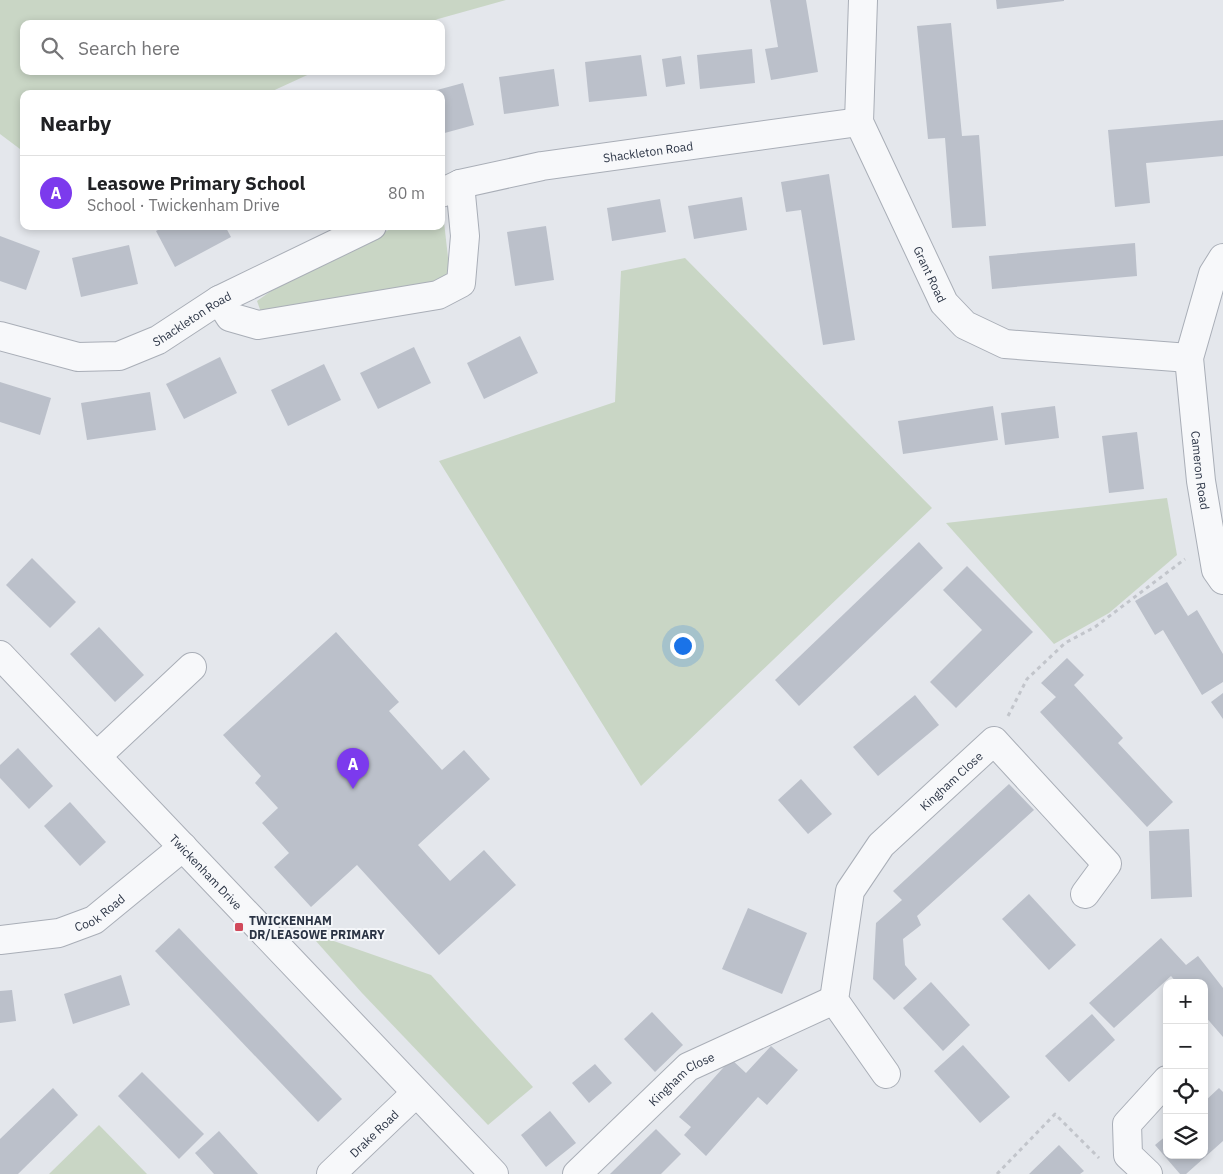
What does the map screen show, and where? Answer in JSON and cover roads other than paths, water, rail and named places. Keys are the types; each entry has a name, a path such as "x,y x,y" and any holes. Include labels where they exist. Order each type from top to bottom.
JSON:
{"street":[{"name":"Grant Road","path":"863,0 858,122 944,303 965,325 1005,344 1189,358"},
{"name":"Shackleton Road","path":"450,188 542,166 858,122"},
{"path":"219,300 230,317 258,325 438,295 461,283 465,236 450,188"},
{"name":"Shackleton Road","path":"0,336 78,357 119,356 158,340 219,300 364,230"},
{"path":"1189,358 1213,274 1223,258"},
{"name":"Cameron Road","path":"1189,358 1201,481 1216,570 1223,580"},
{"name":"Twickenham Drive","path":"0,655 494,1174"},
{"path":"97,756 192,667"},
{"name":"Kingham Close","path":"577,1174 688,1067 834,1000 850,891 881,845 994,741 1107,864 1085,894"},
{"name":"Cook Road","path":"0,940 59,933 94,920 182,847"},
{"path":"834,1000 886,1074"},
{"path":"1148,1174 1128,1154 1127,1124 1163,1084"},
{"name":"Drake Road","path":"331,1174 416,1093"}],"place":[{"name":"Leasowe Primary School","path":"353,789"},
{"name":"TWICKENHAM DR/LEASOWE PRIMARY","path":"239,927"}]}
